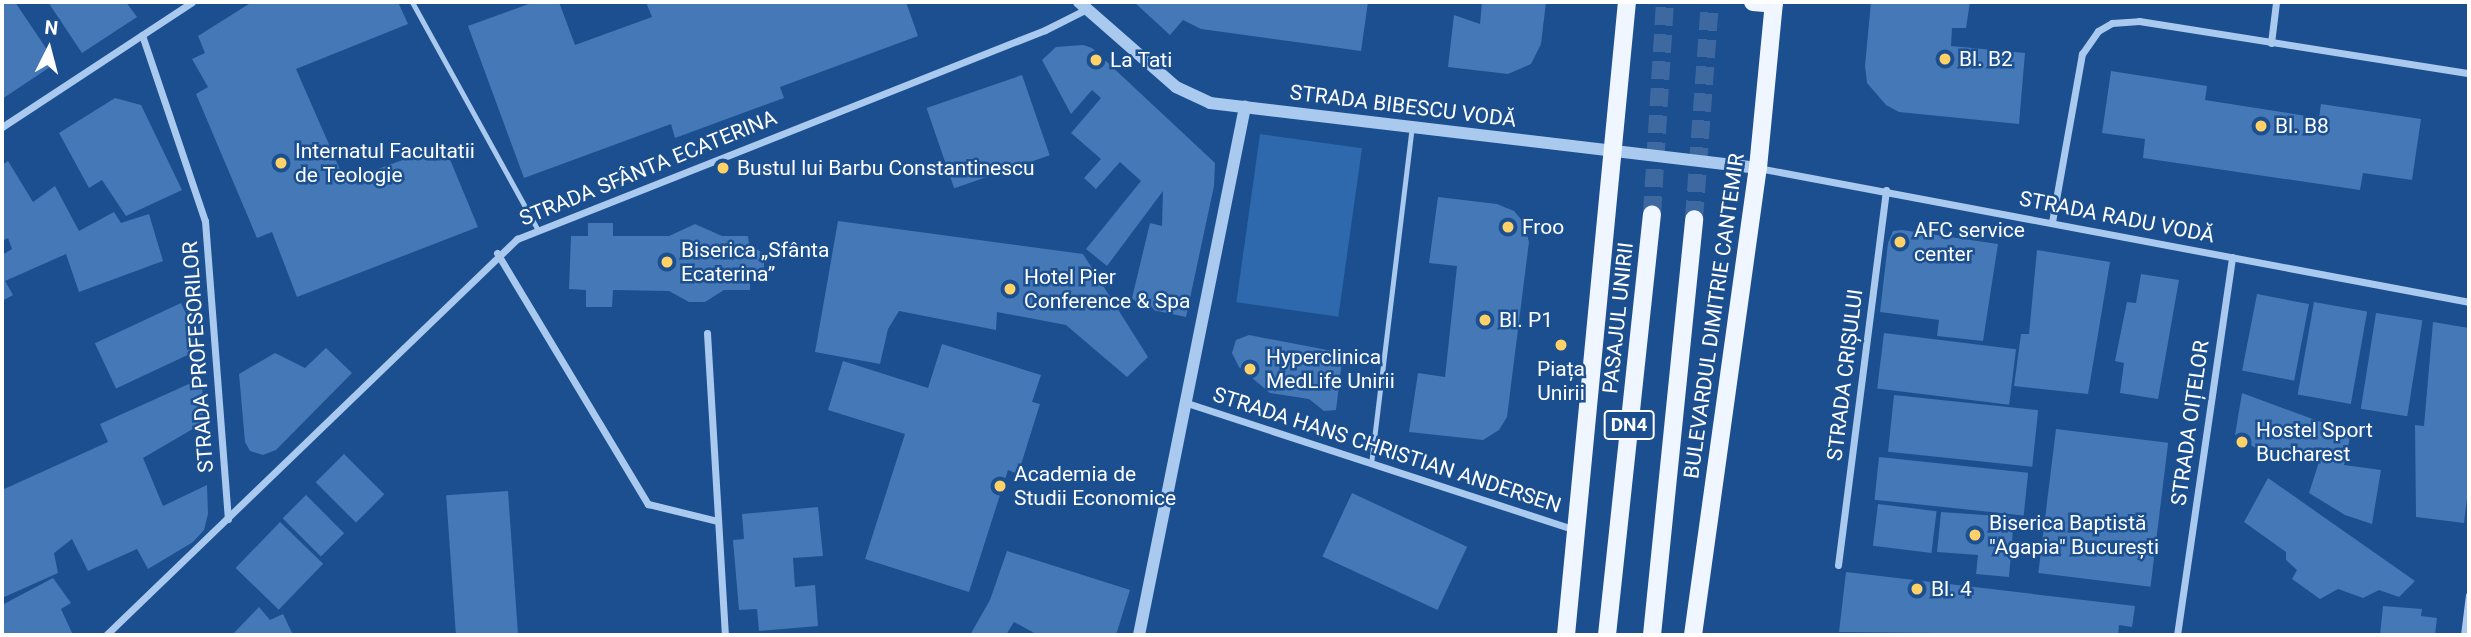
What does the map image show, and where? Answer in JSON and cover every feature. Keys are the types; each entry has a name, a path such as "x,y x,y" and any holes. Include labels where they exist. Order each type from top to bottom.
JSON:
{"main road":[{"path":"1566,635 1627,2"},
{"path":"1753,2 1774,3"},
{"name":"BULEVARDUL DIMITRIE CANTEMIR","path":"1693,635 1758,167 1774,3"},
{"name":"PASAJUL UNIRII","path":"1606,635 1652,214"},
{"name":"DN4","path":"1652,635 1694,219"}],"street":[{"path":"2,127 192,2"},
{"path":"2271,43 2276,2"},
{"name":"STRADA SFÂNTA ECATERINA","path":"106,635 228,519 497,253 537,228 1045,30 1083,5"},
{"name":"STRADA BIBESCU VODĂ","path":"1083,5 1186,94 1245,107 1758,167"},
{"path":"2052,222 2078,66 2098,31 2112,23 2139,21 2469,73"},
{"name":"STRADA PROFESORILOR","path":"142,35 205,221 228,519"},
{"path":"1139,635 1245,107"},
{"name":"STRADA RADU VODĂ","path":"1758,167 2469,302"},
{"name":"STRADA CRIȘULUI","path":"1838,565 1886,190"},
{"path":"497,253 648,504 718,521"},
{"name":"STRADA OIȚELOR","path":"2177,635 2232,257"},
{"path":"707,333 725,635"},
{"name":"STRADA HANS CHRISTIAN ANDERSEN","path":"1186,403 1576,531"},
{"path":"2464,635 2469,595"}],"lane":[{"path":"412,2 537,228"},
{"path":"1371,464 1412,127"}],"shaded area":[{"path":"1260,134 1362,148 1338,317 1236,302"}],"building":[{"path":"2,2 15,2 56,63 2,99"},
{"path":"48,2 126,2 137,17 82,53"},
{"name":"Internatul Facultatii de Teologie","path":"252,2 398,2 408,24 296,69 345,181 444,145 478,227 297,297 272,232 257,238 196,94 208,87 192,59 205,53 198,36"},
{"path":"534,2 559,2 575,45 652,17 646,2 906,2 918,36 780,87 784,98 675,138 671,124 524,178 468,26"},
{"path":"1134,2 1368,2 1361,51 1201,29 1183,20 1170,35"},
{"path":"1482,2 1546,2 1541,44 1531,64 1508,74 1448,67 1454,15 1480,24"},
{"name":"Bl. B2","path":"1871,2 1970,2 1966,28 1952,28 1951,46 2025,53 2019,124 1899,112 1886,105 1867,83 1865,66"},
{"path":"1083,45 1092,48 1215,163 1214,186 1186,317 1143,308 1132,298 1150,223 1162,226 1163,191 1107,266 1086,249 1141,181 1120,162 1096,189 1084,178 1101,159 1071,133 1101,98 1092,90 1071,114 1042,60 1056,47"},
{"name":"Bl. B8","path":"2111,71 2207,86 2205,100 2319,118 2321,104 2421,119 2412,180 2363,173 2360,190 2143,158 2145,139 2102,133"},
{"path":"1022,75 1050,155 954,188 927,108"},
{"path":"115,98 141,105 182,190 126,216 102,180 89,188 59,133"},
{"path":"8,161 33,202 55,186 79,231 114,212 121,223 149,214 163,261 79,292 66,254 5,281 13,295 2,301 2,255 12,249 8,238 2,241 2,165"},
{"name":"Bl. P1","path":"1438,197 1497,204 1514,211 1524,223 1529,242 1507,417 1499,430 1483,440 1409,432 1418,373 1445,377 1457,266 1429,263"},
{"path":"838,221 1083,254 1148,357 1127,377 1066,325 997,312 996,330 899,311 888,329 880,364 815,352"},
{"name":"Biserica „Sfânta Ecaterina”","path":"588,223 613,223 613,236 669,236 695,224 722,236 748,236 749,244 764,254 764,270 750,280 750,290 724,290 705,302 689,302 669,291 613,290 612,307 586,307 586,290 569,289 571,236 588,236"},
{"path":"1893,231 1998,244 1983,341 1937,336 1939,320 1880,312 1888,243"},
{"path":"2037,250 2110,262 2088,394 2014,386 2021,334 2029,334"},
{"path":"2141,274 2179,280 2158,399 2120,393 2124,363 2115,361 2127,302 2136,303"},
{"path":"2257,294 2309,304 2294,381 2242,371"},
{"path":"2314,302 2367,311 2351,404 2298,395"},
{"path":"181,303 202,348 116,388 95,343"},
{"path":"2376,313 2422,320 2407,416 2361,409"},
{"path":"2433,322 2469,328 2469,481 2464,523 2416,517 2415,425 2424,426"},
{"path":"1884,333 2016,349 2009,405 1877,389"},
{"path":"1249,335 1343,353 1336,410 1324,411 1309,399 1270,393 1239,367 1232,353 1236,340"},
{"path":"942,344 1041,375 1032,402 1040,404 1018,474 1008,470 969,592 865,559 905,434 828,410 843,361 928,388"},
{"path":"326,348 352,373 276,450 263,455 250,451 245,442 239,374 275,353 305,368"},
{"path":"202,378 203,423 143,458 163,506 207,485 208,514 204,530 193,542 148,569 137,549 88,571 72,539 54,553 58,573 2,598 2,490 108,442 100,424"},
{"path":"2242,393 2351,433 2344,465 2381,470 2372,524 2345,515 2309,493 2319,462 2257,449 2235,435"},
{"path":"1894,395 2038,410 2032,467 1888,452"},
{"path":"2056,429 2168,443 2150,587 2038,573"},
{"path":"344,454 384,494 356,523 316,482"},
{"path":"1879,457 2028,473 2024,515 1875,500"},
{"path":"2268,478 2415,581 2399,597 2379,590 2363,598 2338,589 2320,599 2292,579 2297,570 2286,560 2286,552 2244,522"},
{"path":"508,491 518,635 456,635 446,495"},
{"path":"1352,493 1467,547 1438,610 1322,556"},
{"path":"306,495 344,533 321,557 283,518"},
{"path":"1878,504 1937,511 1931,553 1873,546"},
{"path":"818,507 823,556 793,558 795,587 815,585 818,626 759,631 757,609 739,610 733,540 744,539 742,514"},
{"name":"Biserica Baptistă \"Agapia\" București","path":"1941,512 2014,517 2009,577 1976,574 1978,555 1937,552"},
{"path":"280,522 323,564 279,610 236,568"},
{"path":"1007,551 1130,590 1116,635 1038,635 1014,622 1006,635 970,635 990,600"},
{"name":"Bl. 4","path":"1846,572 2135,606 2132,627 2119,625 2118,635 1839,632"},
{"path":"53,578 71,603 61,609 73,635 2,635 2,605"},
{"path":"2383,606 2422,609 2421,616 2437,618 2435,635 2380,635"},
{"path":"259,607 270,620 283,614 293,635 232,635"}],"tunnel":[{"path":"1652,214 1665,2"},
{"path":"1694,219 1710,2"}],"place":[{"name":"Bl. B2","path":"1945,59"},
{"name":"La Tati","path":"1096,60"},
{"name":"Bl. B8","path":"2261,126"},
{"name":"Internatul Facultatii de Teologie","path":"281,163"},
{"name":"Bustul lui Barbu Constantinescu","path":"723,168"},
{"name":"Froo","path":"1508,227"},
{"name":"AFC service center","path":"1900,242"},
{"name":"Biserica „Sfânta Ecaterina”","path":"667,262"},
{"name":"Hotel Pier Conference & Spa","path":"1010,289"},
{"name":"Bl. P1","path":"1485,320"},
{"name":"Piața Unirii","path":"1561,345"},
{"name":"Hyperclinica MedLife Unirii","path":"1250,369"},
{"name":"Hostel Sport Bucharest","path":"2242,442"},
{"name":"Academia de Studii Economice","path":"1000,486"},
{"name":"Biserica Baptistă \"Agapia\" București","path":"1975,535"},
{"name":"Bl. 4","path":"1917,589"}]}
